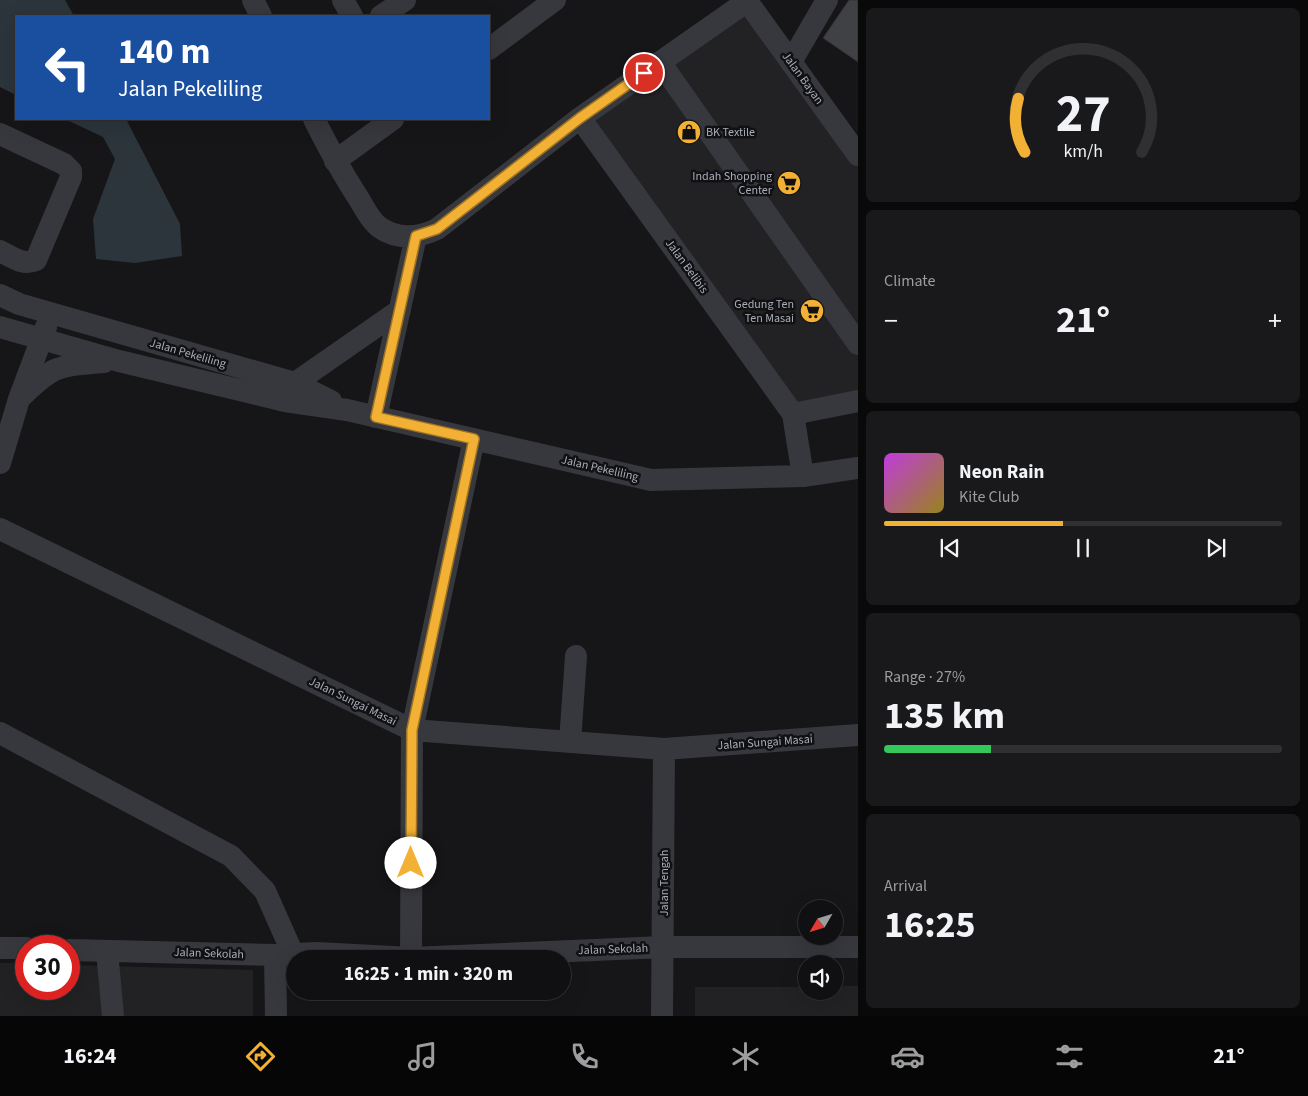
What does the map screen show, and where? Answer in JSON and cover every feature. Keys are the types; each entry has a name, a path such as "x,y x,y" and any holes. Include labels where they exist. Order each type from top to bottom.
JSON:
{"street":[{"path":"253,0 260,15"},
{"path":"343,0 351,15"},
{"path":"382,15 405,0"},
{"path":"490,48 556,0"},
{"path":"314,120 335,161 372,221 388,232 402,236 416,236 437,229 580,118 747,0"},
{"name":"Jalan Bayan","path":"747,0 858,155"},
{"path":"791,62 827,0"},
{"path":"660,62 858,344"},
{"name":"Jalan Belibis","path":"580,118 793,414 802,476"},
{"path":"335,161 392,120"},
{"path":"0,134 64,164 71,171 71,177 36,260 30,263 23,262 0,251"},
{"path":"376,417 416,236"},
{"name":"Jalan Pekeliling","path":"0,295 19,304 51,314 295,383 347,410"},
{"path":"295,383 400,310"},
{"path":"0,463 19,399 51,314"},
{"name":"Jalan Pekeliling","path":"0,327 119,361 285,401 347,410 651,480 802,476 858,468"},
{"path":"19,399 39,380 56,368 66,365 119,361"},
{"path":"793,414 858,402"},
{"path":"411,950 412,730 474,439"},
{"name":"Jalan Sungai Masai","path":"0,529 412,730 664,749 858,735"},
{"path":"570,742 576,656"},
{"path":"0,733 231,856 266,891 284,955 276,1016"},
{"name":"Jalan Tengah","path":"662,1016 664,749"},
{"name":"Jalan Sekolah","path":"571,951 663,947 858,948"},
{"path":"0,948 15,948"},
{"name":"Jalan Sekolah","path":"80,950 284,955"},
{"path":"107,951 113,1016"}],"shaded area":[{"path":"0,0 65,0 73,15 15,15 15,94 0,87"},
{"path":"758,3 858,143 858,398 782,413 579,130"},
{"path":"67,120 127,120 180,224 182,256 135,263 96,259 93,219 115,159 103,137"},
{"path":"0,963 15,963 15,1000 80,1000 80,965 253,970 253,1016 0,1016"},
{"path":"843,986 858,986 858,1016 695,1016 695,987 798,987 798,1000 843,1000"}],"building":[{"path":"849,0 858,0 858,62 823,38"}],"place":[{"name":"BK Textile","path":"689,132"},
{"name":"Indah Shopping Center","path":"789,183"},
{"name":"Gedung Ten Ten Masai","path":"812,311"}],"route":[{"path":"411,863 412,730 474,439 376,417 416,236 428,234 437,229 580,118 644,73"}]}
